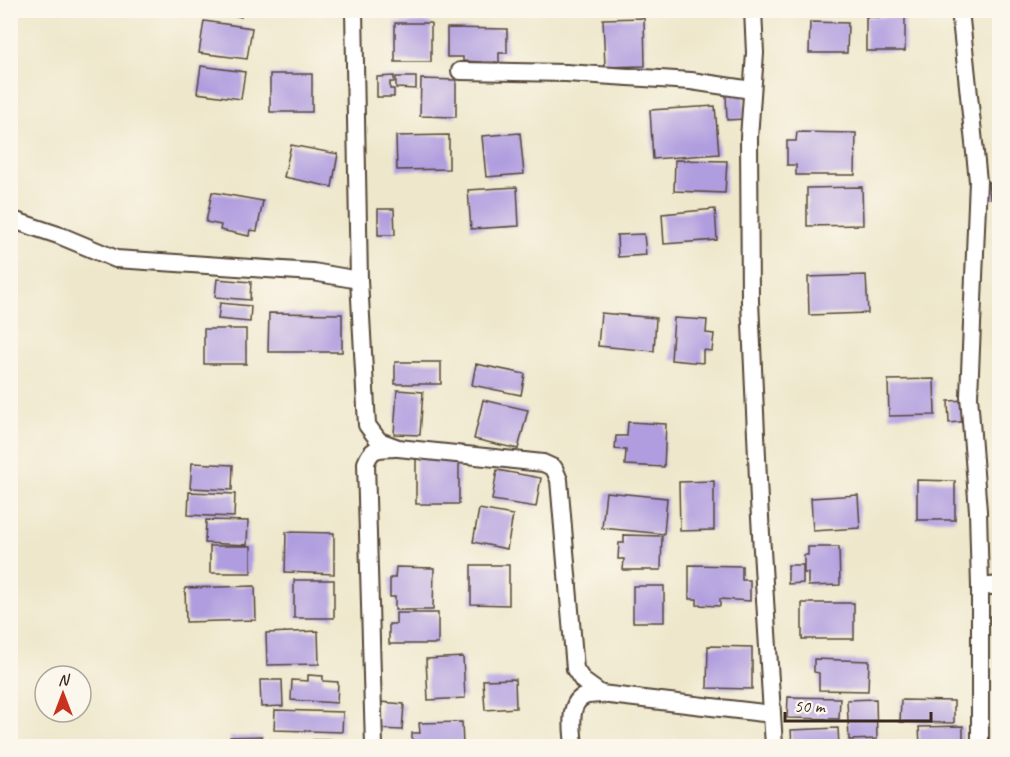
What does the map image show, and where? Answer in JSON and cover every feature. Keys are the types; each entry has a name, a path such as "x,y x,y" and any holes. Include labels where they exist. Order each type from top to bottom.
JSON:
{"street":[{"path":"354,10 359,280 367,425 379,441 398,448"},
{"path":"753,10 755,53 749,158 750,301 774,747"},
{"path":"960,10 978,181 969,396 978,511 980,747"},
{"path":"460,71 567,73 691,81 752,90"},
{"path":"10,219 61,236 116,259 313,272 359,280"},
{"path":"374,747 366,464 370,453 376,450 398,448 543,463 554,468 559,480 575,669 583,681 601,694"},
{"path":"980,587 999,585"},
{"path":"574,747 573,710 577,701 585,696 601,694 772,714"}],"building":[{"path":"215,10 243,10 241,17"},
{"path":"866,17 905,17 905,51 866,51"},
{"path":"644,18 645,66 605,67 603,19"},
{"path":"204,21 252,28 247,59 199,53"},
{"path":"810,22 848,23 847,53 809,53"},
{"path":"395,23 431,23 431,62 395,62"},
{"path":"447,28 507,29 507,53 499,53 499,63 495,62 495,67 481,67 481,62 463,61 463,57 447,57"},
{"path":"201,66 245,72 241,99 197,93"},
{"path":"270,74 312,74 312,112 270,112"},
{"path":"394,76 394,82 390,82 390,89 394,89 394,97 377,97 377,77"},
{"path":"396,77 416,77 416,89 396,88"},
{"path":"421,79 456,80 456,117 420,116"},
{"path":"744,94 745,119 727,120 726,95"},
{"path":"715,106 719,154 653,159 650,110"},
{"path":"797,132 856,133 855,175 796,175 796,165 787,165 787,141 796,141"},
{"path":"520,133 524,174 486,177 482,136"},
{"path":"449,135 449,169 397,170 396,136"},
{"path":"291,145 338,154 332,187 284,177"},
{"path":"675,160 727,161 725,193 674,191"},
{"path":"988,182 1000,182 1000,198 990,198"},
{"path":"517,187 519,226 471,229 468,190"},
{"path":"862,187 863,225 807,226 807,188"},
{"path":"212,192 263,201 257,231 250,230 249,236 220,230 221,225 206,222"},
{"path":"378,209 394,209 395,235 378,235"},
{"path":"715,209 717,240 664,244 662,214"},
{"path":"644,234 646,255 618,257 617,235"},
{"path":"866,275 868,313 809,315 808,277"},
{"path":"217,279 251,282 250,300 215,297"},
{"path":"220,303 251,306 250,322 218,319"},
{"path":"269,313 342,314 342,352 268,352"},
{"path":"601,313 656,318 654,351 598,346"},
{"path":"674,318 707,320 706,333 714,334 712,351 703,350 703,363 671,360"},
{"path":"204,329 246,329 246,364 204,364"},
{"path":"395,362 441,362 441,384 395,384"},
{"path":"476,364 525,374 521,395 472,385"},
{"path":"934,379 935,415 889,416 888,380"},
{"path":"397,390 423,392 420,435 394,434"},
{"path":"483,400 528,410 518,449 474,439"},
{"path":"967,400 969,421 949,423 948,401"},
{"path":"628,422 666,424 664,467 625,465 626,450 615,449 616,436 627,436"},
{"path":"416,458 459,458 459,504 416,504"},
{"path":"192,463 233,465 232,490 190,488"},
{"path":"497,470 541,478 536,507 492,500"},
{"path":"917,480 955,481 955,520 917,520"},
{"path":"714,481 714,530 680,531 679,482"},
{"path":"189,492 235,494 234,517 188,515"},
{"path":"606,492 667,498 664,534 602,528"},
{"path":"858,495 860,528 813,531 811,498"},
{"path":"479,509 513,515 507,549 473,542"},
{"path":"206,520 248,521 247,545 205,543"},
{"path":"286,532 334,533 334,574 285,572"},
{"path":"624,535 662,536 661,570 623,570 624,559 618,559 619,543 624,543"},
{"path":"210,546 251,546 251,573 210,573"},
{"path":"808,547 839,547 840,585 808,586 808,573 804,573 804,555 808,555"},
{"path":"471,565 509,565 509,605 471,604"},
{"path":"689,565 742,566 742,580 750,580 750,601 720,599 720,606 697,605 697,599 689,599"},
{"path":"788,565 803,565 803,583 788,584"},
{"path":"396,567 434,568 433,610 395,610 395,597 390,597 390,578 395,578"},
{"path":"294,580 334,580 334,618 294,618"},
{"path":"255,586 256,620 186,622 185,588"},
{"path":"633,586 664,586 664,622 633,622"},
{"path":"802,603 854,603 854,639 802,639"},
{"path":"396,613 438,613 438,644 389,644 389,624 396,624"},
{"path":"318,631 319,664 267,665 266,633"},
{"path":"708,646 752,647 752,689 707,688"},
{"path":"463,657 465,698 428,700 426,659"},
{"path":"814,659 869,661 868,691 819,690 819,673 814,672"},
{"path":"308,675 323,676 323,681 338,682 337,703 291,700 292,680 308,681"},
{"path":"515,679 516,708 485,710 483,680"},
{"path":"260,680 282,680 283,706 261,707"},
{"path":"788,697 840,698 839,719 787,718"},
{"path":"876,699 877,739 849,740 847,700"},
{"path":"901,700 954,701 954,723 900,722"},
{"path":"380,702 404,704 402,730 378,729"},
{"path":"275,710 343,712 342,732 274,730"},
{"path":"462,722 463,746 412,746 412,733 420,733 419,723"},
{"path":"963,726 963,746 920,746 919,727"},
{"path":"838,728 839,746 792,746 791,730"},
{"path":"262,736 262,746 231,746 230,737"},
{"path":"313,740 345,740 345,746 313,746"},
{"path":"268,741 299,741 299,746 268,746"}]}
